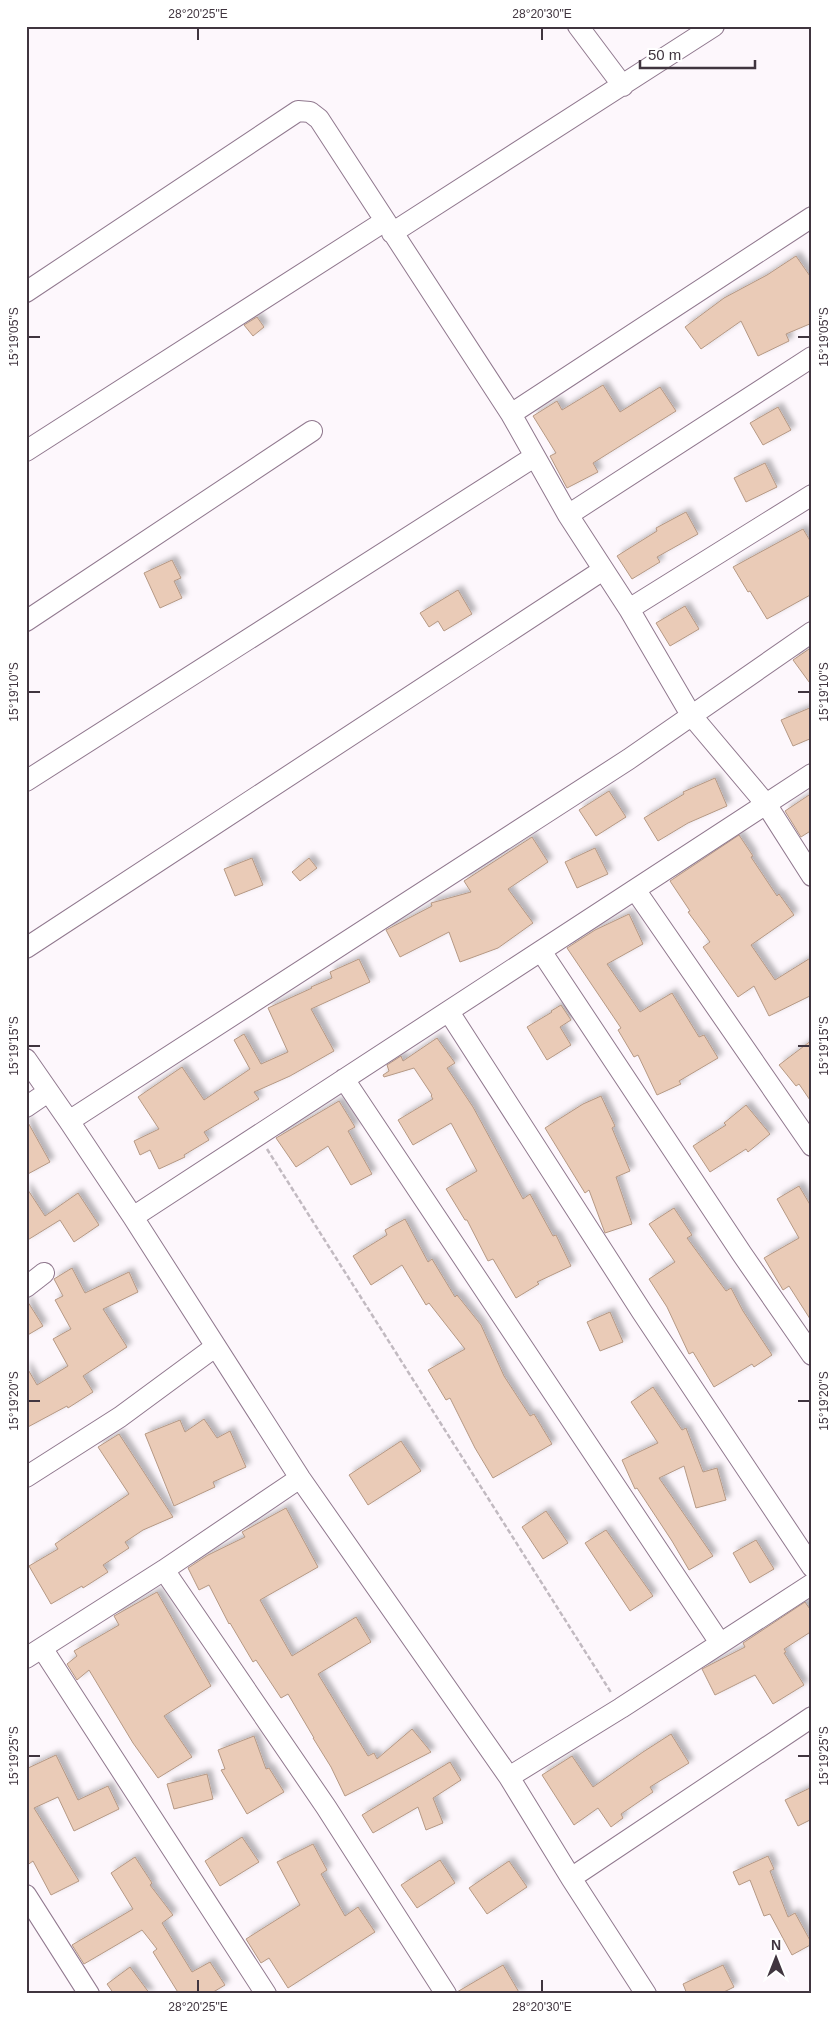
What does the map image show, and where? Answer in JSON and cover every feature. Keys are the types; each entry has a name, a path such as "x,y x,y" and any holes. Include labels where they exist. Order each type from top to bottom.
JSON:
{"street":[{"path":"578,26 623,86"},
{"path":"26,451 388,227 623,86 714,26"},
{"path":"26,292 298,111 310,112 319,119 510,414 568,515 629,609 691,715 766,804 812,876"},
{"path":"510,414 812,217"},
{"path":"568,515 812,357"},
{"path":"26,621 312,431"},
{"path":"26,781 534,457"},
{"path":"629,609 812,495"},
{"path":"26,948 604,570"},
{"path":"70,1121 629,759 812,632"},
{"path":"133,1217 258,1134 636,891 812,774"},
{"path":"636,891 812,1146"},
{"path":"541,952 742,1254 812,1355"},
{"path":"448,1012 642,1312 812,1567"},
{"path":"26,1059 70,1121 133,1217 300,1478 508,1777 570,1878 646,1994"},
{"path":"344,1080 720,1642"},
{"path":"26,1107 48,1092"},
{"path":"26,1287 44,1273"},
{"path":"26,1477 120,1417 216,1347"},
{"path":"266,1994 34,1653 164,1570 300,1478"},
{"path":"164,1570 326,1807 446,1994"},
{"path":"508,1777 621,1708 812,1584"},
{"path":"570,1878 812,1717"},
{"path":"26,1896 89,1994"}],"path":[{"path":"258,1134 621,1708"}],"building":[{"path":"796,256 812,279 812,323 786,334 789,341 758,356 741,321 701,349 685,327 724,298 767,275"},
{"path":"257,317 264,327 253,336 244,325"},
{"path":"603,385 620,412 660,387 676,411 593,463 598,472 567,488 550,456 556,453 533,416 557,401 562,410"},
{"path":"778,407 791,430 763,445 750,423"},
{"path":"765,463 777,487 746,502 734,478"},
{"path":"686,512 698,534 657,557 660,562 632,579 617,556 657,531 656,528"},
{"path":"803,529 812,544 812,594 767,619 733,567"},
{"path":"172,560 181,578 174,581 182,598 160,608 144,573"},
{"path":"458,590 472,614 444,631 438,621 429,627 420,613"},
{"path":"685,606 699,629 670,646 656,623"},
{"path":"812,647 812,686 793,660"},
{"path":"812,707 812,738 793,746 781,720"},
{"path":"715,778 727,806 688,823 658,841 644,818 684,794 683,792"},
{"path":"609,791 626,817 596,836 579,810"},
{"path":"812,793 812,830 801,837 785,811"},
{"path":"739,835 777,896 779,894 794,915 751,945 775,980 812,957 812,995 769,1016 754,986 738,997 703,947 710,942 688,912 690,911 670,881"},
{"path":"532,837 548,862 508,889 533,923 498,948 460,962 449,932 400,957 386,930 432,906 431,903 471,892 464,881"},
{"path":"595,848 608,874 577,888 565,862"},
{"path":"252,858 263,885 235,896 224,869"},
{"path":"309,858 317,868 300,881 292,872"},
{"path":"629,914 643,944 607,964 640,1012 672,993 699,1037 704,1035 718,1058 679,1081 681,1084 657,1095 638,1055 634,1057 618,1030 621,1028 567,948 595,930"},
{"path":"359,959 370,982 311,1009 334,1051 290,1076 254,1092 259,1099 204,1132 209,1140 184,1155 185,1157 159,1169 150,1150 140,1155 134,1141 159,1129 138,1097 182,1067 204,1100 250,1069 234,1040 244,1034 261,1064 288,1052 268,1008 332,978 330,972"},
{"path":"561,1005 571,1020 560,1027 571,1045 547,1060 527,1027"},
{"path":"437,1038 455,1063 447,1068 473,1107 523,1199 530,1194 553,1236 556,1235 571,1266 537,1282 539,1284 516,1298 493,1259 488,1261 467,1220 465,1220 446,1189 477,1171 451,1123 413,1145 398,1120 433,1099 432,1095 414,1068 384,1077 383,1075 389,1071 387,1065 401,1056 403,1061"},
{"path":"812,1040 812,1103 799,1084 796,1086 779,1065"},
{"path":"601,1096 615,1126 612,1128 630,1171 616,1177 632,1224 605,1233 589,1190 585,1193 545,1128 583,1104"},
{"path":"339,1101 355,1127 348,1131 372,1174 351,1185 328,1146 296,1167 276,1138"},
{"path":"746,1105 770,1134 748,1152 746,1149 710,1172 693,1146 726,1125 724,1123"},
{"path":"26,1119 50,1162 26,1175"},
{"path":"799,1186 812,1208 812,1322 789,1286 783,1290 764,1258 799,1238 777,1199"},
{"path":"26,1187 45,1216 78,1193 99,1225 74,1242 60,1220 26,1241"},
{"path":"674,1208 692,1235 687,1238 726,1291 731,1288 743,1311 772,1355 754,1367 752,1364 714,1387 693,1352 689,1354 667,1307 649,1279 675,1262 649,1224"},
{"path":"405,1219 428,1262 432,1259 455,1297 457,1295 481,1325 504,1376 530,1416 534,1414 552,1444 493,1478 475,1448 450,1398 446,1400 428,1370 465,1349 429,1303 426,1305 402,1265 371,1285 353,1256 387,1235 385,1230"},
{"path":"72,1268 85,1293 129,1272 138,1292 103,1309 127,1347 83,1376 93,1392 68,1408 67,1406 26,1428 26,1366 37,1385 68,1366 53,1339 71,1329 55,1300 63,1296 54,1279"},
{"path":"26,1299 43,1326 26,1336"},
{"path":"610,1312 623,1342 600,1351 587,1322"},
{"path":"653,1387 682,1430 686,1428 703,1472 717,1468 726,1500 696,1508 684,1466 659,1478 713,1556 689,1570 637,1488 635,1489 622,1460 658,1443 631,1402"},
{"path":"204,1419 217,1438 230,1431 246,1467 213,1482 215,1487 174,1506 145,1434 180,1420 185,1432"},
{"path":"119,1434 173,1517 143,1530 125,1542 129,1548 103,1565 108,1572 83,1588 82,1586 51,1604 29,1566 58,1549 55,1544 129,1494 98,1447"},
{"path":"401,1441 421,1471 368,1505 349,1475"},
{"path":"286,1508 318,1567 260,1600 292,1656 356,1617 371,1642 318,1674 368,1756 374,1753 377,1759 412,1729 431,1752 345,1796 331,1767 288,1694 281,1698 256,1660 253,1662 229,1624 209,1585 199,1590 188,1568 208,1555 245,1537 242,1532"},
{"path":"546,1511 568,1543 543,1559 522,1527"},
{"path":"606,1530 653,1596 630,1611 585,1543"},
{"path":"756,1540 774,1569 750,1583 733,1553"},
{"path":"157,1592 211,1686 164,1716 192,1757 158,1778 133,1743 89,1670 77,1680 67,1664 77,1656 74,1651 119,1625 114,1616"},
{"path":"805,1602 812,1612 812,1631 784,1649 786,1652 784,1653 804,1685 773,1704 755,1675 715,1695 702,1669 745,1647 743,1643"},
{"path":"671,1734 689,1763 650,1787 653,1792 621,1814 623,1818 611,1827 598,1808 574,1825 542,1775 572,1756 593,1787"},
{"path":"254,1736 266,1769 269,1768 284,1792 247,1814 221,1770 225,1769 218,1750"},
{"path":"56,1755 78,1800 108,1786 119,1809 74,1831 58,1797 34,1808 79,1881 51,1895 33,1861 26,1866 26,1769"},
{"path":"450,1762 461,1780 433,1798 443,1823 426,1830 418,1807 373,1833 362,1815"},
{"path":"207,1774 213,1799 174,1809 167,1784"},
{"path":"812,1787 812,1819 798,1826 785,1800"},
{"path":"242,1837 259,1862 220,1886 205,1861"},
{"path":"313,1844 327,1870 321,1874 345,1916 358,1907 375,1932 288,1988 269,1958 261,1963 246,1939 300,1905 277,1862"},
{"path":"768,1856 774,1869 770,1871 788,1917 795,1913 812,1944 792,1955 770,1914 764,1916 750,1880 739,1885 733,1872"},
{"path":"135,1857 152,1883 150,1885 173,1915 162,1923 192,1972 210,1962 225,1985 210,1994 179,1994 153,1952 157,1949 142,1930 84,1964 72,1945 133,1909 111,1873"},
{"path":"440,1860 455,1883 417,1908 401,1885"},
{"path":"509,1861 527,1887 487,1914 469,1888"},
{"path":"503,1965 520,1994 458,1994 457,1992"},
{"path":"723,1965 734,1987 720,1994 687,1994 683,1984"},
{"path":"130,1967 150,1994 114,1994 107,1984"}]}
